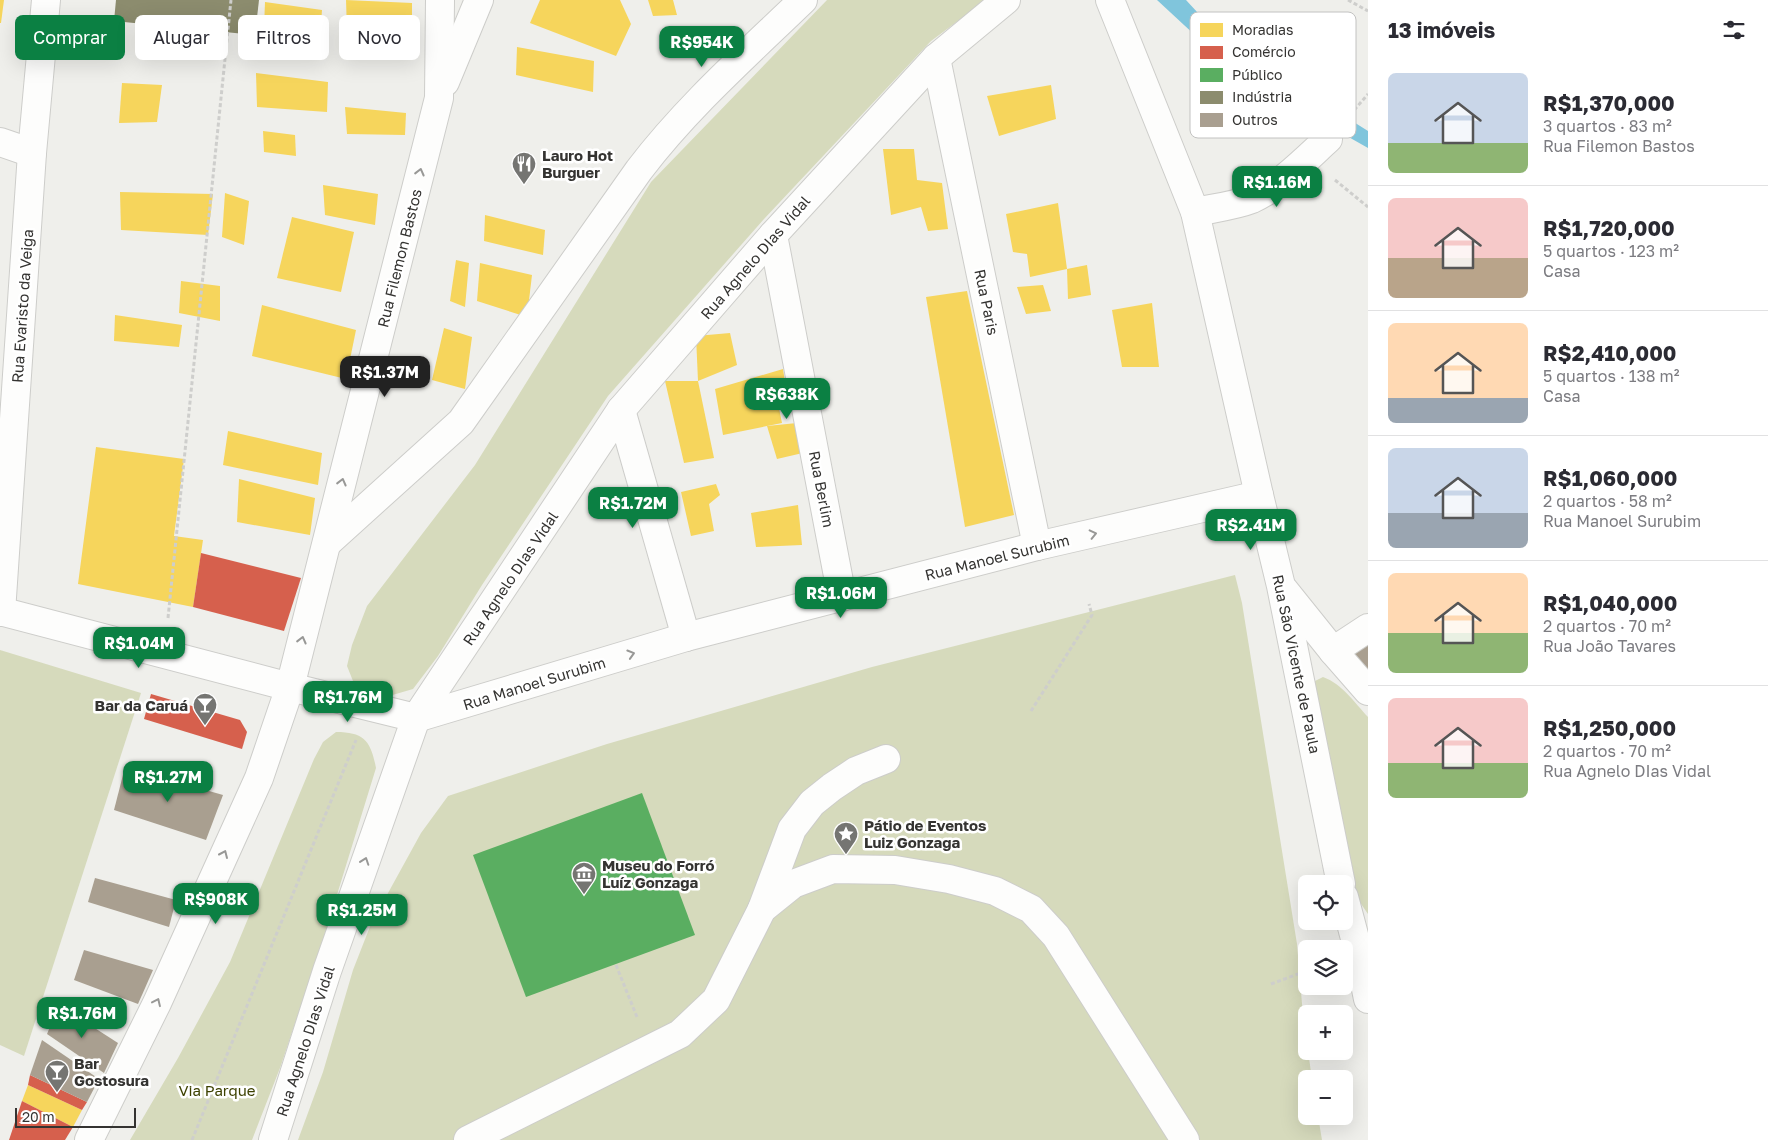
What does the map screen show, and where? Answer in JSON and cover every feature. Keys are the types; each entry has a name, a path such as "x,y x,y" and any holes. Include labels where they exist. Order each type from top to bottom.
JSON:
{"street":[{"name":"Rua Evaristo da Veiga","path":"0,611 32,153 46,0"},
{"name":"Rua Filemon Bastos","path":"290,687 439,98 440,0"},
{"path":"439,98 479,0"},
{"path":"327,543 460,422 662,139 698,101 803,0"},
{"name":"Rua Agnelo DIas Vidal","path":"274,1138 327,971 416,718 621,410 773,234 936,58 1006,0"},
{"name":"Rua São Vicente de Paula","path":"1110,0 1195,212 1259,495 1282,586 1339,875"},
{"name":"Rua Paris","path":"936,58 1037,546"},
{"path":"1195,212 1229,206 1252,198 1287,177 1328,140"},
{"path":"0,142 32,153"},
{"name":"Rua Berlim","path":"773,234 842,597"},
{"path":"621,410 686,637"},
{"name":"Rua Manoel Surubim","path":"416,718 686,637 1037,546 1259,495"},
{"path":"1282,586 1333,651 1368,690"},
{"path":"0,611 416,718"},
{"path":"1333,651 1368,628"},
{"path":"89,1140 157,1003 259,778 290,687"},
{"path":"468,1140 680,1034 716,1000 762,909 792,830 812,803 856,771 886,759"},
{"path":"762,909 793,884 833,869 895,870 949,879 995,891 1031,909 1056,936 1184,1140"},
{"path":"1353,921 1363,947 1368,1000"}],"path":[{"path":"164,654 231,0"},
{"path":"1348,0 1368,11"},
{"path":"1308,157 1368,207"},
{"path":"1031,711 1092,615 1089,604"},
{"path":"192,1140 356,738"},
{"path":"616,964 640,1025"},
{"path":"1271,984 1298,974"}],"green space":[{"path":"827,0 986,0 931,41 764,219 608,396 482,585 438,656 413,689 389,696 355,686 347,666 352,645 367,606 475,465 651,182"},
{"name":"Pátio de Eventos Luiz Gonzaga","path":"1235,575 1242,603 1297,944 1298,995 1301,995 1302,1005 1298,1005 1298,1060 1309,1060 1311,1070 1298,1070 1298,1125 1320,1125 1322,1140 298,1140 323,1072 353,970 371,924 421,833 448,796 607,744 872,667"},
{"path":"0,650 141,693 24,1056 0,1045"},
{"path":"1323,677 1330,680 1342,689 1368,717 1368,914 1357,898 1311,695 1313,682"},
{"name":"Via Parque","path":"336,732 346,732 360,736 365,740 372,751 376,768 324,937 280,1068 252,1140 130,1140 178,1058 230,962 314,759 323,742"}],"water":[{"path":"1157,0 1186,0 1197,12 1190,12 1190,31"},
{"path":"1356,123 1368,131 1368,148 1350,138 1356,138"}],"building: Moradias":[{"path":"0,0 4,0 1,23 0,23"},
{"path":"346,0 412,3 412,15 346,15"},
{"path":"540,0 620,0 631,24 616,56 530,23"},
{"path":"648,0 673,0 677,15 653,16"},
{"path":"265,2 322,10 322,15 264,15"},
{"path":"517,47 594,61 593,92 516,75"},
{"path":"256,73 328,82 327,112 257,107"},
{"path":"122,83 162,85 157,122 119,123"},
{"path":"1051,85 1056,119 999,136 987,96"},
{"path":"345,107 406,113 405,135 347,134"},
{"path":"263,131 295,135 296,156 264,152"},
{"path":"883,149 914,149 917,180 942,183 948,229 928,231 921,207 891,215"},
{"path":"323,185 378,194 375,225 325,215"},
{"path":"120,192 213,194 208,235 121,230"},
{"path":"225,193 249,201 244,245 222,237"},
{"path":"1058,203 1067,269 1030,277 1027,254 1013,252 1006,214"},
{"path":"485,215 545,230 543,255 484,241"},
{"path":"292,217 354,232 341,292 277,278"},
{"path":"456,260 469,263 465,307 450,301"},
{"path":"480,263 532,275 527,317 477,301"},
{"path":"1087,265 1091,295 1068,299 1067,269"},
{"path":"181,281 220,286 220,321 179,313"},
{"path":"1043,285 1051,311 1026,314 1017,287"},
{"path":"967,291 1014,515 965,527 926,297"},
{"path":"1152,303 1159,367 1122,367 1112,310"},
{"path":"262,305 356,330 346,379 252,356"},
{"path":"115,315 182,325 179,347 114,341"},
{"path":"444,328 472,337 465,389 432,380"},
{"path":"730,333 737,365 698,381 696,336"},
{"path":"783,369 786,388 775,389 782,423 723,435 715,389"},
{"path":"665,381 698,381 714,458 684,463"},
{"path":"797,423 807,452 777,459 767,426"},
{"path":"228,431 322,453 318,485 223,465"},
{"path":"96,447 184,459 174,536 203,540 193,607 78,584"},
{"path":"239,479 315,498 310,535 237,522"},
{"path":"716,484 720,495 709,504 714,531 691,536 681,492"},
{"path":"798,505 802,545 756,547 751,513"},
{"path":"28,1085 82,1110 73,1127 22,1101"}],"building: Comércio":[{"path":"201,553 301,578 284,631 193,607"},
{"name":"Bar da Caruá","path":"151,694 240,720 247,732 242,749 144,719"},
{"name":"Bar Gostosura","path":"30,1075 87,1102 82,1110 28,1085"},
{"path":"22,1101 73,1127 65,1140 9,1140"}],"building: Público":[{"name":"Museu do Forró Luíz Gonzaga","path":"642,793 695,935 526,997 473,855"}],"building: Indústria":[{"path":"116,0 259,0 257,15 238,15 238,33 228,32 228,15 135,15 135,23 125,22 125,15 115,15"}],"building: Outros":[{"path":"1368,645 1368,678 1348,657"},
{"path":"125,767 223,795 206,840 114,810"},
{"path":"95,878 176,900 169,927 88,902"},
{"path":"84,950 153,970 138,1004 74,980"},
{"path":"59,1005 118,1043 104,1073 47,1034"},
{"path":"42,1040 99,1079 87,1102 30,1075"}],"place":[{"name":"Lauro Hot Burguer","path":"524,185"},
{"name":"Bar da Caruá","path":"205,726"},
{"name":"Pátio de Eventos Luiz Gonzaga","path":"846,855"},
{"name":"Museu do Forró Luíz Gonzaga","path":"584,895"},
{"name":"Bar Gostosura","path":"57,1093"}]}
